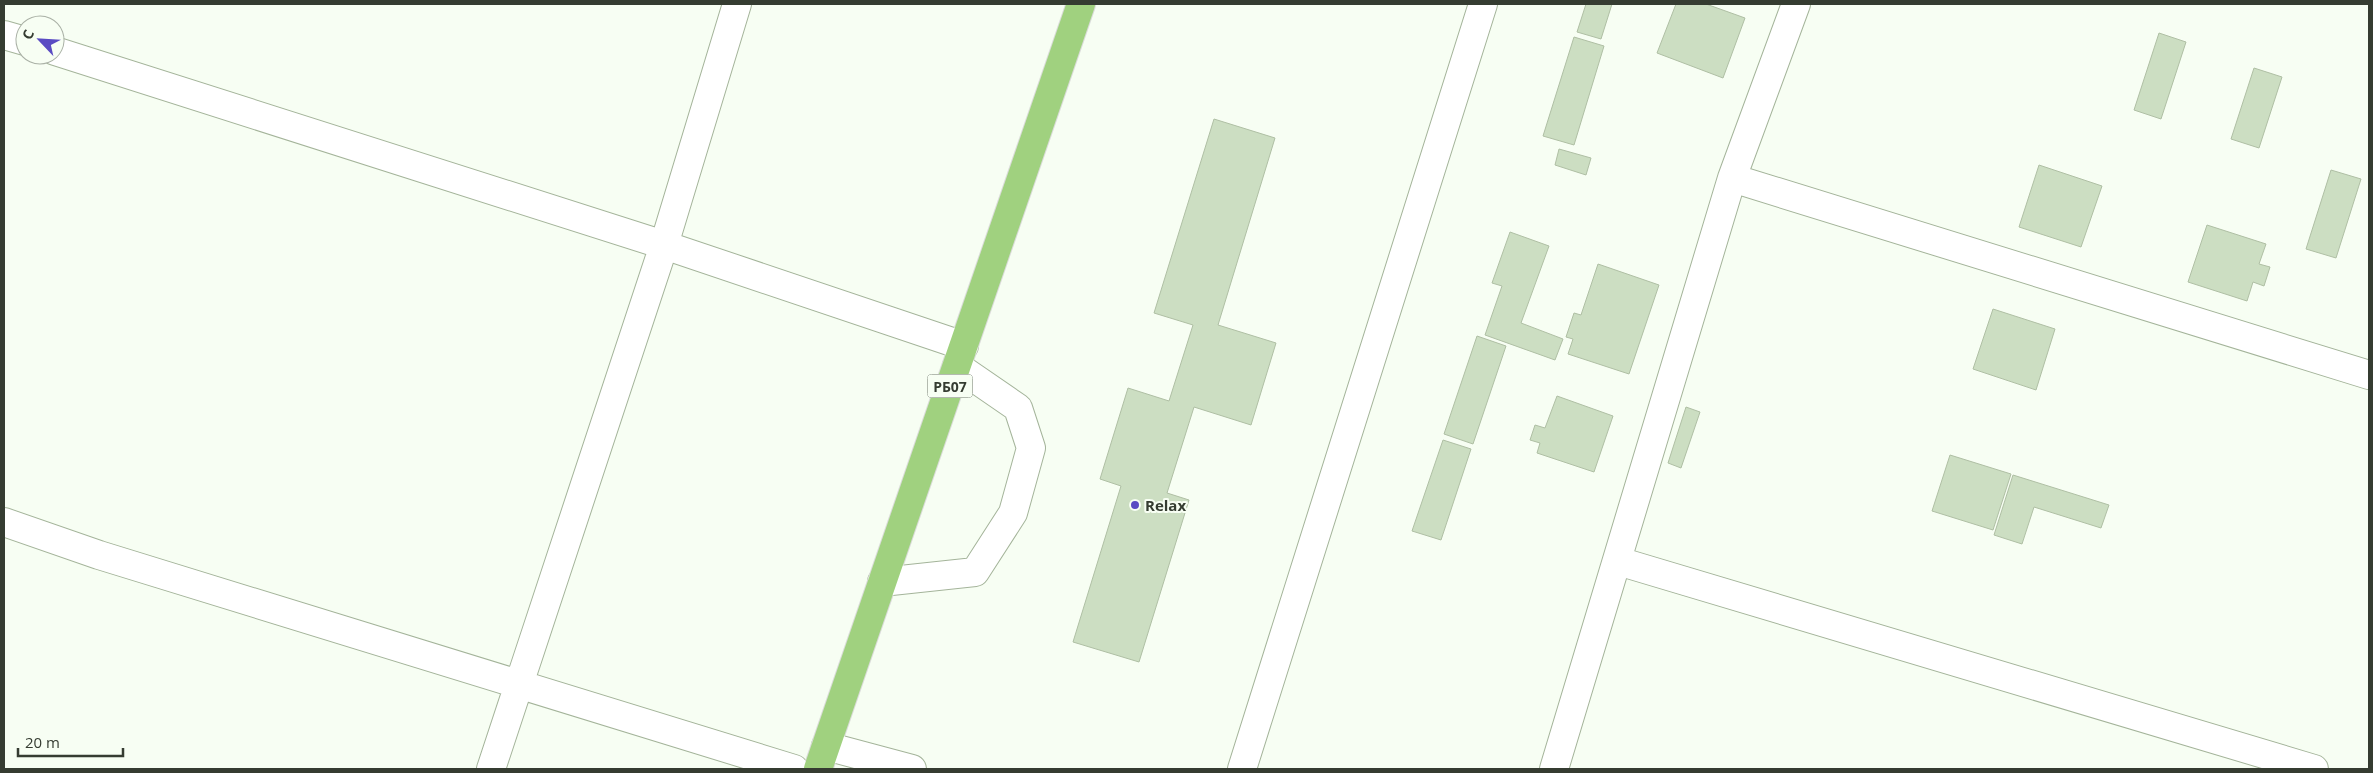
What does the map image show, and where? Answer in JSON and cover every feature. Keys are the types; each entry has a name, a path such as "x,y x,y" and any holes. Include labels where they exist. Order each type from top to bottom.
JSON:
{"highway":[{"name":"РБ07","path":"822,758 1081,4"}],"street":[{"path":"491,769 664,245 737,4"},
{"path":"1242,769 1483,4"},
{"path":"1554,769 1732,178 1796,4"},
{"path":"65,54 664,245 960,356 1018,408 1031,448 1013,513 975,572 882,582"},
{"path":"1732,178 2369,375"},
{"path":"4,522 99,555 794,769"},
{"path":"1618,561 2314,769"},
{"path":"822,758 912,769"}],"building":[{"path":"1586,4 1612,4 1601,39 1577,32"},
{"path":"1676,4 1706,4 1745,18 1723,78 1657,53"},
{"path":"2159,33 2186,42 2161,119 2134,110"},
{"path":"1574,37 1604,46 1574,145 1543,136"},
{"path":"2254,68 2282,77 2259,148 2231,139"},
{"path":"1214,119 1275,138 1218,325 1276,343 1251,425 1194,407 1167,493 1189,500 1139,662 1073,642 1121,486 1100,479 1128,388 1169,401 1193,325 1154,313"},
{"path":"1559,149 1591,158 1586,175 1555,165"},
{"path":"2039,165 2102,186 2081,247 2019,227"},
{"path":"2331,170 2361,179 2336,258 2306,249"},
{"path":"2207,225 2266,244 2259,264 2270,267 2264,286 2253,282 2247,301 2188,282"},
{"path":"1510,232 1549,246 1521,323 1563,339 1555,360 1485,335 1502,286 1492,283"},
{"path":"1598,264 1659,285 1629,374 1568,354 1573,339 1566,337 1574,313 1581,315"},
{"path":"1993,309 2055,329 2036,390 1973,369"},
{"path":"1477,336 1506,346 1473,444 1444,434"},
{"path":"1557,396 1613,416 1594,472 1537,453 1540,443 1530,440 1535,425 1545,428"},
{"path":"1686,407 1700,412 1681,468 1668,463"},
{"path":"1443,440 1471,449 1441,540 1412,531"},
{"path":"1950,455 2011,474 1993,530 1932,511"},
{"path":"2013,475 2109,505 2101,528 2034,507 2022,544 1994,535"}],"place":[{"name":"Relax","path":"1135,505"}]}
